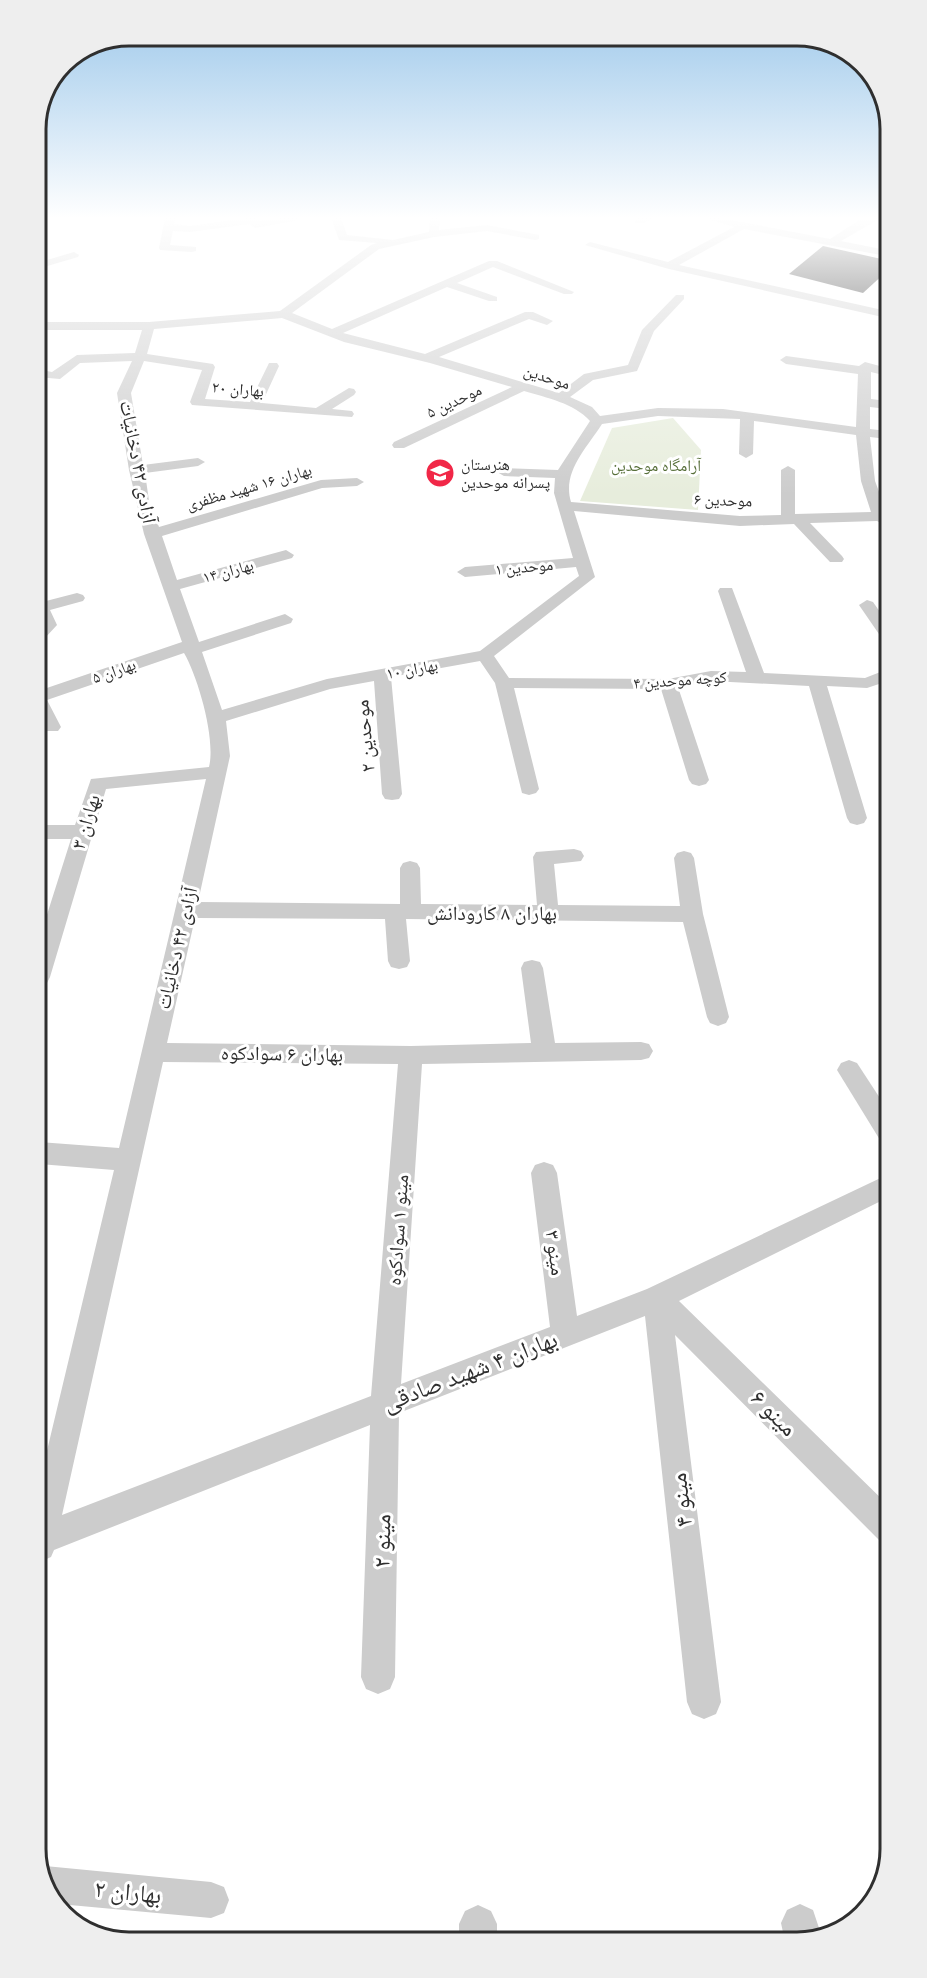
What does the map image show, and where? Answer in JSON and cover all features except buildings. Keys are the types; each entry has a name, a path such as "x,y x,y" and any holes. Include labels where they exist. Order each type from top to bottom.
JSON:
{"street":[{"path":"47,326 149,326 283,314 288,310"},
{"path":"332,333 385,310"},
{"path":"561,398 589,377 633,368 648,330 667,310"},
{"path":"865,310 880,314"},
{"name":"موحدین","path":"283,314 348,339 427,358 561,398 587,410 597,421"},
{"path":"427,358 529,315 547,321"},
{"name":"آزادی ۴۲ دخانیات","path":"46,1519 221,756 216,718 141,501 124,393 140,357 149,326"},
{"path":"47,375 55,376 77,359 140,357"},
{"name":"بهاران ۲۰","path":"140,357 209,367 197,402 254,406 275,413 318,412 338,417"},
{"path":"786,360 865,371"},
{"path":"254,406 273,366"},
{"path":"880,370 865,366 863,432 865,473 880,511"},
{"name":"موحدین ۵","path":"399,445 523,387"},
{"path":"318,412 349,392"},
{"path":"864,402 880,404"},
{"path":"585,570 561,493 562,474 597,421 658,412 723,413 880,434"},
{"path":"746,454 747,416"},
{"path":"136,470 198,462"},
{"path":"788,470 793,518 836,559"},
{"path":"504,472 562,474"},
{"name":"بهاران ۱۶ شهید مظفری","path":"152,534 321,484 357,482"},
{"name":"موحدین ۶","path":"565,506 740,521 793,518 880,519"},
{"name":"بهاران ۱۴","path":"170,587 286,555"},
{"name":"موحدین ۱","path":"465,572 585,570"},
{"name":"بهاران ۱۰","path":"216,718 327,684 485,655 585,570"},
{"path":"726,591 757,678"},
{"path":"47,602 77,598"},
{"path":"867,605 880,623"},
{"name":"بهاران ۵","path":"47,695 285,619"},
{"path":"485,655 504,683 529,789"},
{"name":"موحدین ۲","path":"382,674 392,794"},
{"name":"کوچه موحدین ۴","path":"504,683 668,684 711,676 867,683 880,677"},
{"path":"816,680 857,818"},
{"path":"668,684 699,780"},
{"path":"47,716 52,727"},
{"name":"بهاران ۳","path":"47,952 98,783 217,772"},
{"path":"47,832 82,832"},
{"path":"548,913 543,857 574,856"},
{"path":"684,858 692,914 718,1017"},
{"path":"399,961 410,868"},
{"name":"بهاران ۸ کارودانش","path":"185,910 692,914"},
{"path":"532,969 544,1051"},
{"name":"بهاران ۶ سوادکوه","path":"153,1052 411,1056 544,1051 641,1051"},
{"name":"مینو ۱ سوادکوه","path":"385,1405 411,1056"},
{"path":"849,1070 880,1119"},
{"path":"46,1153 129,1160"},
{"name":"مینو ۳","path":"544,1173 565,1334"},
{"name":"بهاران ۴ شهید صادقی","path":"46,1540 657,1298 880,1195"},
{"name":"مینو ۶","path":"657,1298 880,1519"},
{"name":"مینو ۴","path":"657,1298 704,1702"},
{"name":"مینو ۲","path":"378,1677 385,1405"},
{"name":"بهاران ۲","path":"55,1885 211,1900"}],"green space":[{"name":"آرامگاه موحدین","path":"673,418 701,450 698,510 580,501 612,428"}],"place":[{"name":"هنرستان پسرانه موحدین","path":"440,473"}]}
